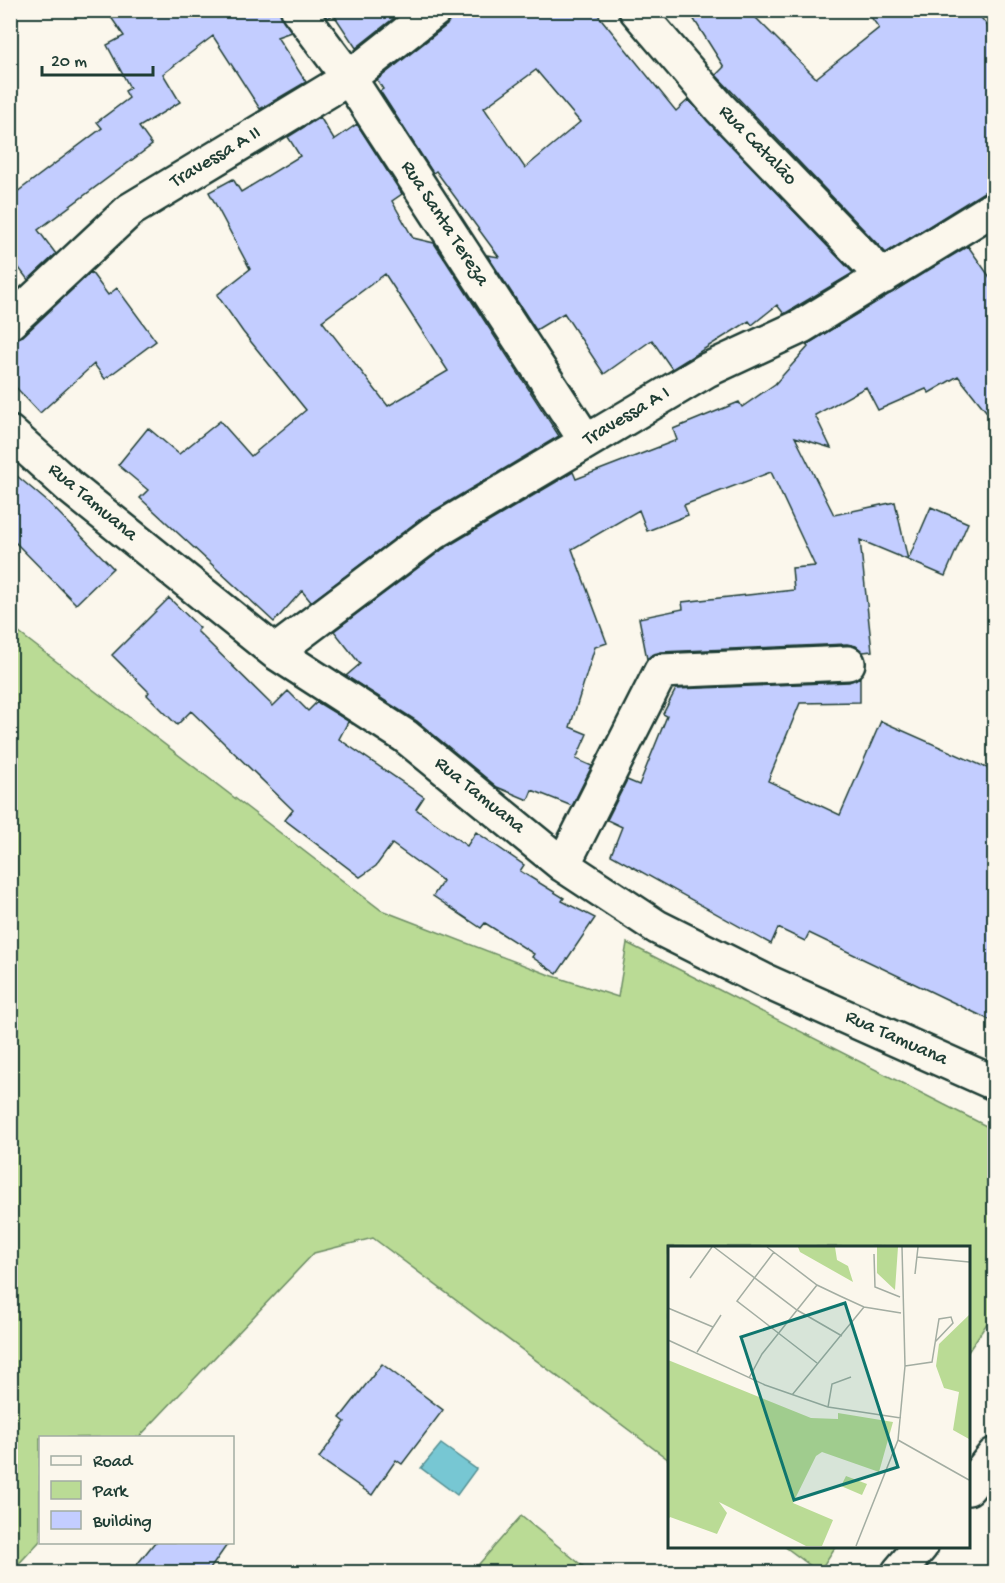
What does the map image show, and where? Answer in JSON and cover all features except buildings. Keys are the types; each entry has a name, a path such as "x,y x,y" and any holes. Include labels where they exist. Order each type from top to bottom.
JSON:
{"street":[{"name":"Rua Santa Tereza","path":"298,10 349,78 586,441"},
{"name":"Travessa A II","path":"10,322 130,210 349,78 435,10"},
{"name":"Rua Catalão","path":"636,10 720,108 883,277"},
{"name":"Travessa A I","path":"275,652 433,533 707,370 802,326 994,208"},
{"name":"Rua Tamuana","path":"10,433 71,488 275,652 405,736 563,865 657,927 678,938 763,980 994,1083"},
{"path":"563,865 661,671 848,663"},
{"path":"969,1487 994,1455"},
{"path":"899,1572 919,1547"}],"green space":[{"path":"10,626 381,910 547,974 618,997 627,943 994,1130 994,1313 969,1350 969,1246 668,1246 668,1459 373,1238 314,1253 140,1436 39,1436 39,1542 11,1572"},
{"path":"521,1516 590,1572 472,1572"},
{"path":"785,1547 835,1547 819,1572"}],"water":[{"path":"441,1444 476,1469 457,1495 421,1468"}]}
